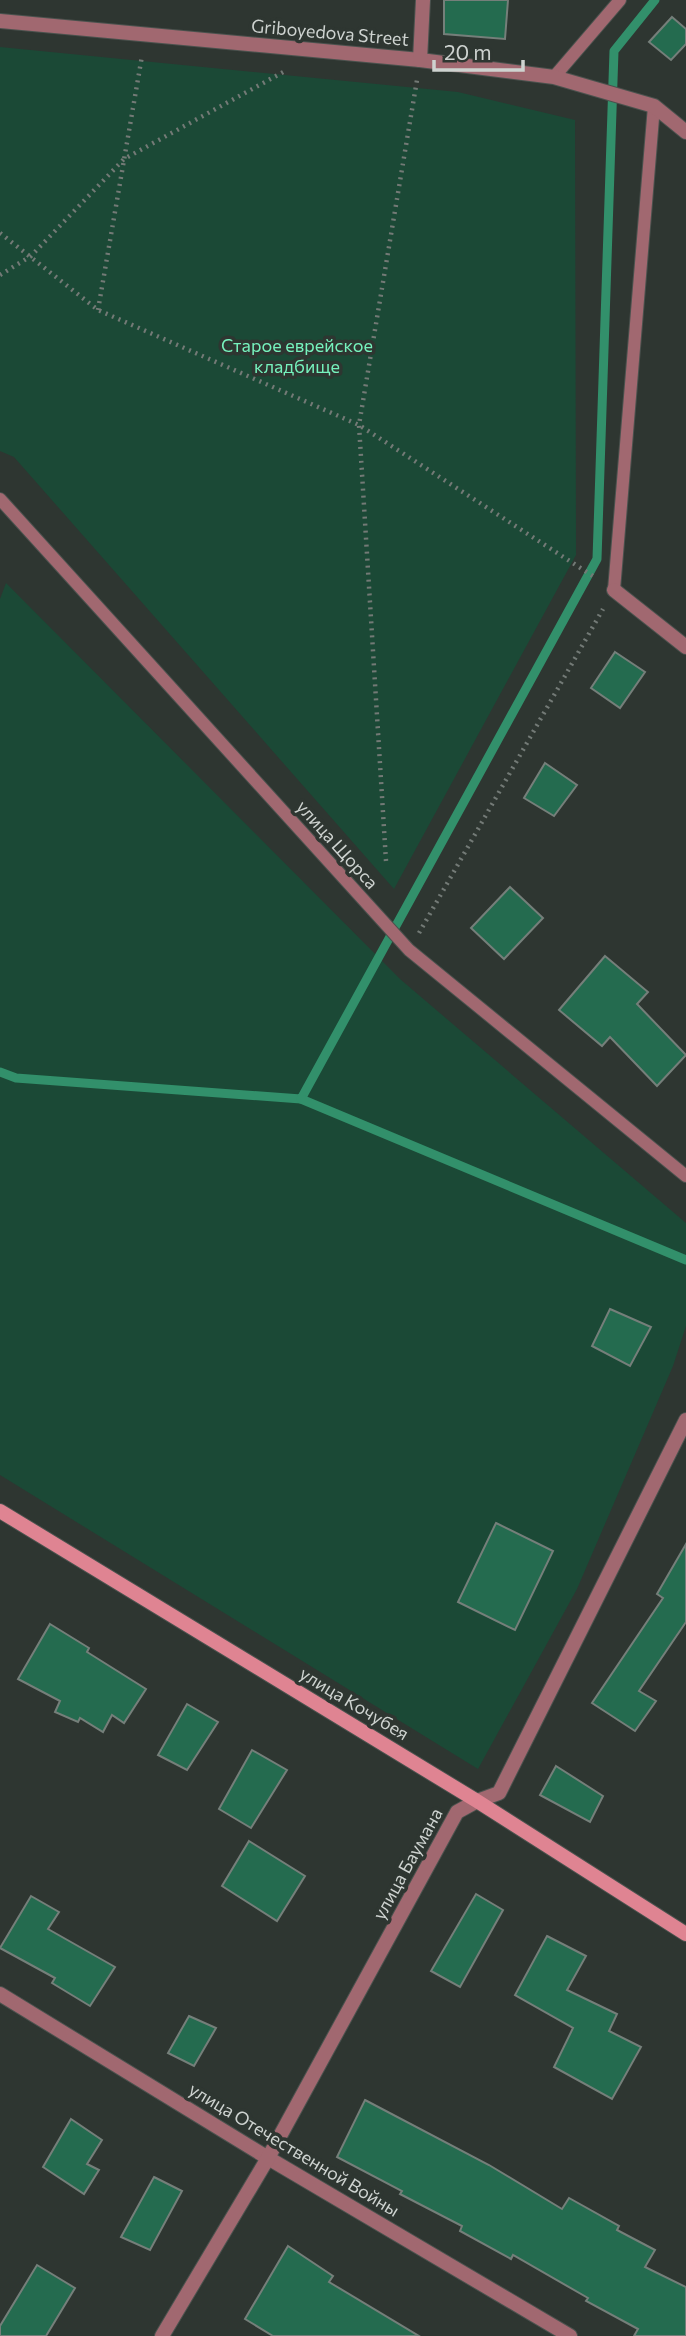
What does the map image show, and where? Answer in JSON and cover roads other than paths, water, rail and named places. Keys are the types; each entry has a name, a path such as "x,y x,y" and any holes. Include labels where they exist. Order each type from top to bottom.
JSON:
{"main road":[{"name":"улица Кочубея","path":"0,1511 477,1801 686,1934"}],"street":[{"path":"420,60 423,0"},
{"name":"Griboyedova Street","path":"0,21 420,60 554,77 654,106 686,132"},
{"path":"614,590 686,647"},
{"name":"улица Баумана","path":"162,2336 268,2158 457,1812 499,1793 686,1420"},
{"name":"улица Отечественной Войны","path":"0,1994 268,2158 570,2336"}],"lane":[{"path":"554,77 620,0"},
{"path":"614,590 654,106"},
{"name":"улица Щорса","path":"0,499 409,950 686,1176"}],"waterway":[{"path":"0,1072 16,1078 301,1099 597,559 614,51 655,0"},
{"path":"301,1099 686,1260"}],"park label":[{"name":"Старое еврейское кладбище","path":"297,356"}]}
